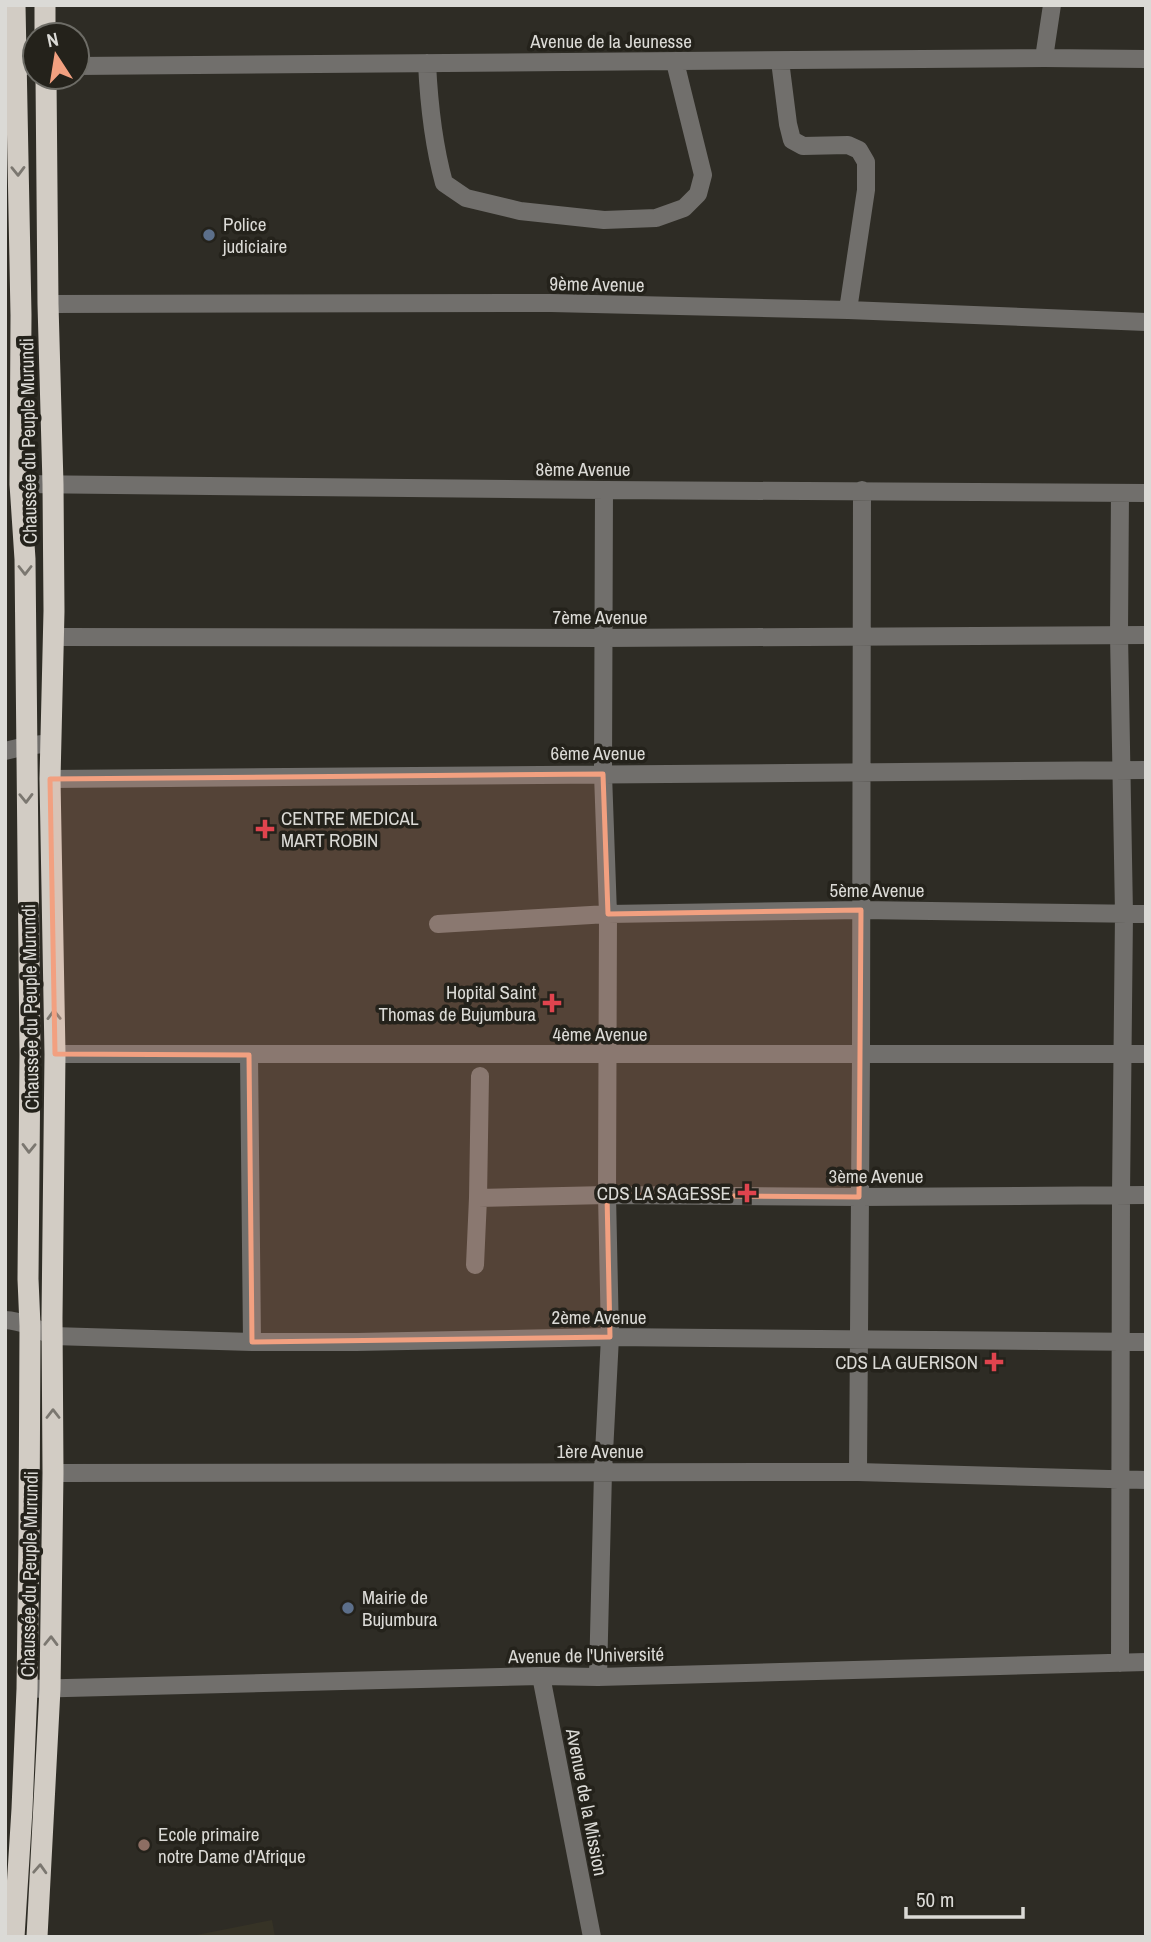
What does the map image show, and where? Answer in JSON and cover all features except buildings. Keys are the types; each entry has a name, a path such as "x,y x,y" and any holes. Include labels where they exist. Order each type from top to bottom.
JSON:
{"highway":[{"name":"Chaussée du Peuple Murundi","path":"15,5 21,38"},
{"name":"Chaussée du Peuple Murundi","path":"14,1937 14,1808 27,1689 30,1326 30,1055 16,748 24,559 20,484 25,91"},
{"name":"Chaussée du Peuple Murundi","path":"37,1937 50,1689 53,1473 55,1055 50,779 54,637 46,91"}],"street":[{"path":"1044,58 1052,5"},
{"name":"Avenue de la Jeunesse","path":"91,66 1146,59"},
{"path":"780,61 792,140 803,146 848,145 859,150 866,162 866,190 848,310"},
{"path":"427,63 434,148 444,183 467,198 520,211 604,220 656,218 684,208 698,194 703,175 675,62"},
{"name":"9ème Avenue","path":"48,304 551,303 848,310 1146,322"},
{"name":"8ème Avenue","path":"20,484 1146,493"},
{"path":"598,1677 603,1472 610,1337 607,1195 608,914 603,774 604,490"},
{"path":"858,1472 862,490"},
{"path":"1120,493 1120,770 1124,914 1120,1663"},
{"name":"7ème Avenue","path":"54,637 1146,635"},
{"path":"16,748 51,743"},
{"name":"6ème Avenue","path":"50,779 1146,770"},
{"name":"5ème Avenue","path":"438,925 608,914 860,910 1146,914"},
{"name":"4ème Avenue","path":"55,1055 1146,1054"},
{"path":"249,1055 252,1342"},
{"path":"475,1265 480,1076"},
{"name":"3ème Avenue","path":"478,1198 607,1195 1146,1195"},
{"path":"5,1320 30,1326 53,1336"},
{"name":"2ème Avenue","path":"53,1336 252,1342 610,1337 1146,1342"},
{"name":"1ère Avenue","path":"53,1473 858,1472 1146,1480"},
{"name":"Avenue de l'Université","path":"27,1689 1146,1662"},
{"name":"Avenue de la Mission","path":"541,1676 592,1937"}],"highlighted area":[{"path":"603,774 608,914 861,910 859,1197 607,1195 610,1337 252,1342 249,1055 55,1054 50,779"}],"shaded area":[{"path":"272,1920 275,1937 186,1937"}],"place":[{"name":"Police judiciaire","path":"209,235"},
{"name":"CENTRE MEDICAL MART ROBIN","path":"265,829"},
{"name":"Hopital Saint Thomas de Bujumbura","path":"552,1003"},
{"name":"CDS LA SAGESSE","path":"747,1193"},
{"name":"CDS LA GUERISON","path":"994,1362"},
{"name":"Mairie de Bujumbura","path":"348,1608"},
{"name":"Ecole primaire notre Dame d'Afrique","path":"144,1845"}]}
